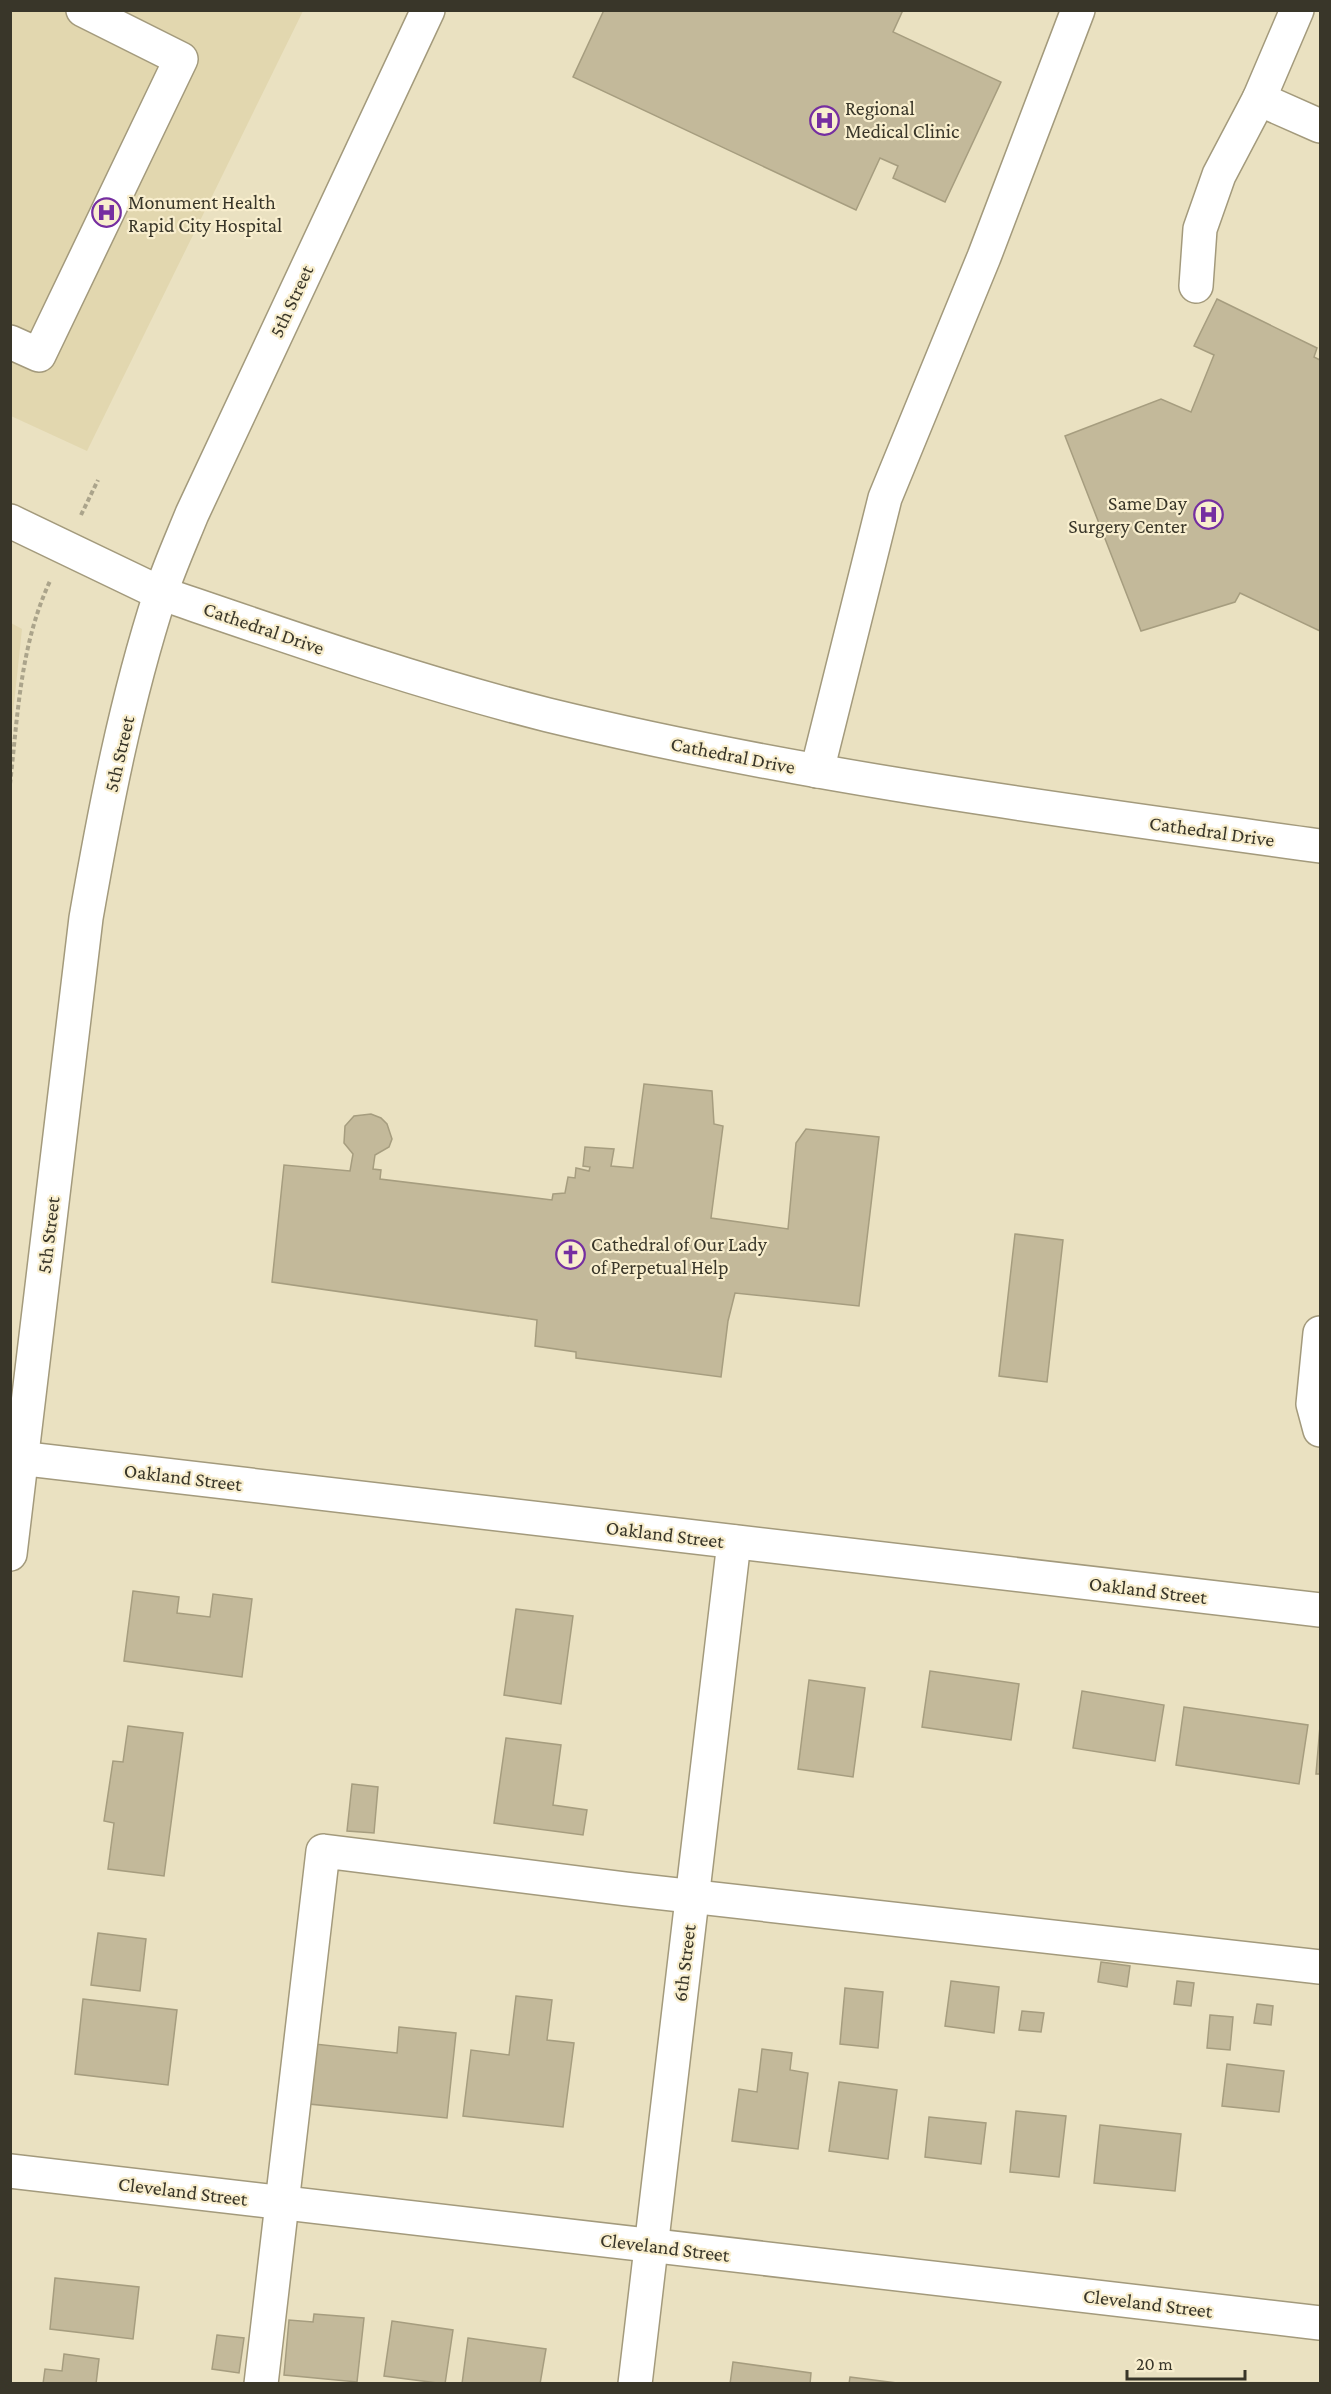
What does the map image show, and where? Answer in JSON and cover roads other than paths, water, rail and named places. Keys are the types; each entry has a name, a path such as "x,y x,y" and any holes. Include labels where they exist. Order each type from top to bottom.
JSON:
{"street":[{"path":"10,342 39,355 181,59 83,10"},
{"name":"5th Street","path":"10,1554 16,1458 86,918 120,746 160,593 192,514 232,426 428,10"},
{"path":"817,771 885,498 984,257 1078,10"},
{"path":"1196,286 1200,229 1219,175 1259,99 1297,10"},
{"path":"1259,99 1320,126"},
{"name":"Cathedral Drive","path":"10,522 160,593 434,685 614,730 817,771 1051,808 1320,846"},
{"path":"1320,1333 1313,1404 1320,1430"},
{"name":"Oakland Street","path":"16,1458 1320,1610"},
{"name":"6th Street","path":"635,2384 734,1542"},
{"path":"261,2384 323,1851 692,1896 1320,1967"},
{"name":"Cleveland Street","path":"10,2170 1320,2323"}],"place":[{"name":"Regional Medical Clinic","path":"824,120"},
{"name":"Monument Health Rapid City Hospital","path":"107,213"},
{"name":"Same Day Surgery Center","path":"1208,515"},
{"name":"Cathedral of Our Lady of Perpetual Help","path":"570,1255"}]}
